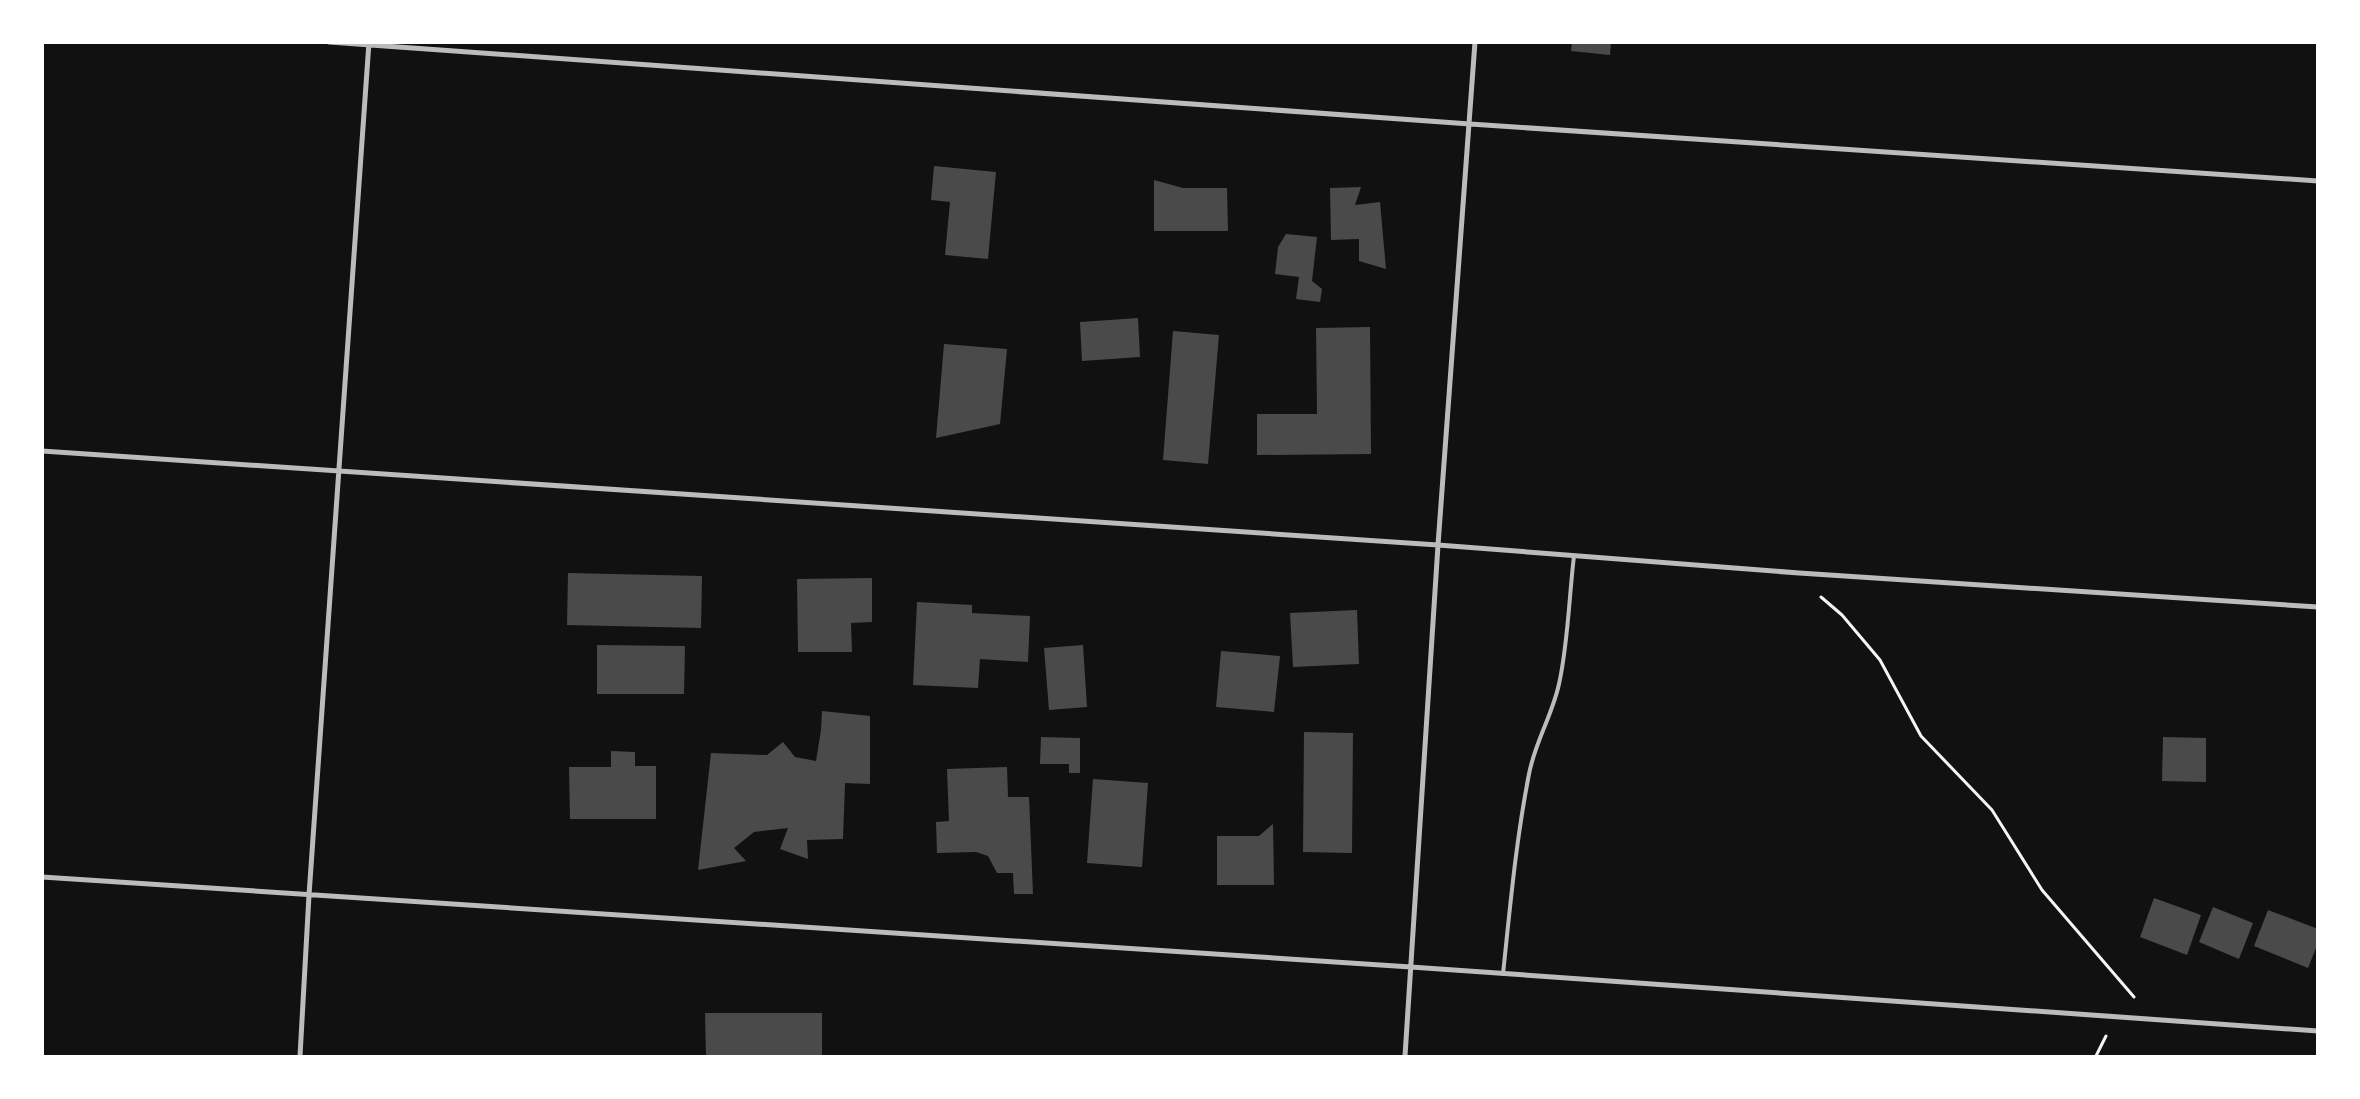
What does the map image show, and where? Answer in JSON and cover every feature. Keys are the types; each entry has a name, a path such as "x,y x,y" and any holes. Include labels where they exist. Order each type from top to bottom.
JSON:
{"street":[{"path":"329,42 1470,124 2318,181"},
{"path":"1404,1056 1438,545 1475,42"},
{"path":"300,1056 309,895 368,44"},
{"path":"42,451 1438,545 1799,573 2318,607"},
{"path":"42,878 1411,967 2318,1031"}],"lane":[{"path":"1503,974 1518,843 1529,774 1536,744 1549,718 1559,684 1574,556"}],"path":[{"path":"1799,573 1818,595 1842,615 1880,660 1921,736 1992,810 2042,890 2152,1019"}],"building":[{"path":"1572,42 1611,42 1610,55 1571,51"},
{"path":"934,166 996,172 988,259 945,255 950,202 931,200"},
{"path":"1154,180 1183,188 1227,188 1228,231 1154,231"},
{"path":"1361,187 1355,205 1380,202 1386,269 1359,261 1359,239 1331,240 1330,188"},
{"path":"1286,234 1317,237 1312,281 1322,289 1320,302 1296,299 1299,277 1275,274 1278,247"},
{"path":"1138,318 1140,357 1082,361 1080,322"},
{"path":"1370,327 1371,454 1257,455 1257,414 1317,414 1316,328"},
{"path":"1173,331 1219,335 1208,464 1163,460"},
{"path":"944,344 1007,349 1000,424 936,438"},
{"path":"568,573 702,576 701,628 567,625"},
{"path":"872,578 872,622 851,623 852,652 798,652 797,579"},
{"path":"917,602 972,605 972,613 1030,616 1028,662 980,659 978,688 913,685"},
{"path":"1357,610 1359,664 1293,667 1290,613"},
{"path":"597,645 685,646 684,694 597,694"},
{"path":"1083,645 1087,707 1049,710 1044,648"},
{"path":"1221,651 1280,656 1274,712 1216,707"},
{"path":"822,711 870,716 870,784 845,783 843,839 807,840 808,859 780,849 788,828 754,832 734,848 746,861 698,870 711,753 767,755 783,742 795,757 816,761"},
{"path":"1304,732 1353,733 1352,853 1303,852"},
{"path":"1041,737 1080,738 1080,773 1069,773 1069,764 1040,764"},
{"path":"2163,737 2206,738 2206,782 2162,781"},
{"path":"611,751 635,752 635,766 656,766 656,819 570,819 569,767 611,767"},
{"path":"1007,767 1008,797 1029,797 1033,894 1014,894 1013,873 997,873 988,856 976,852 937,853 936,822 949,821 947,769"},
{"path":"1093,779 1148,783 1142,867 1087,863"},
{"path":"1273,824 1274,885 1217,885 1217,836 1259,836"},
{"path":"2154,898 2201,915 2187,955 2140,937"},
{"path":"2213,907 2253,923 2239,959 2199,942"},
{"path":"2268,910 2318,929 2318,943 2308,968 2254,946"},
{"path":"705,1013 822,1013 822,1056 706,1056"}]}
